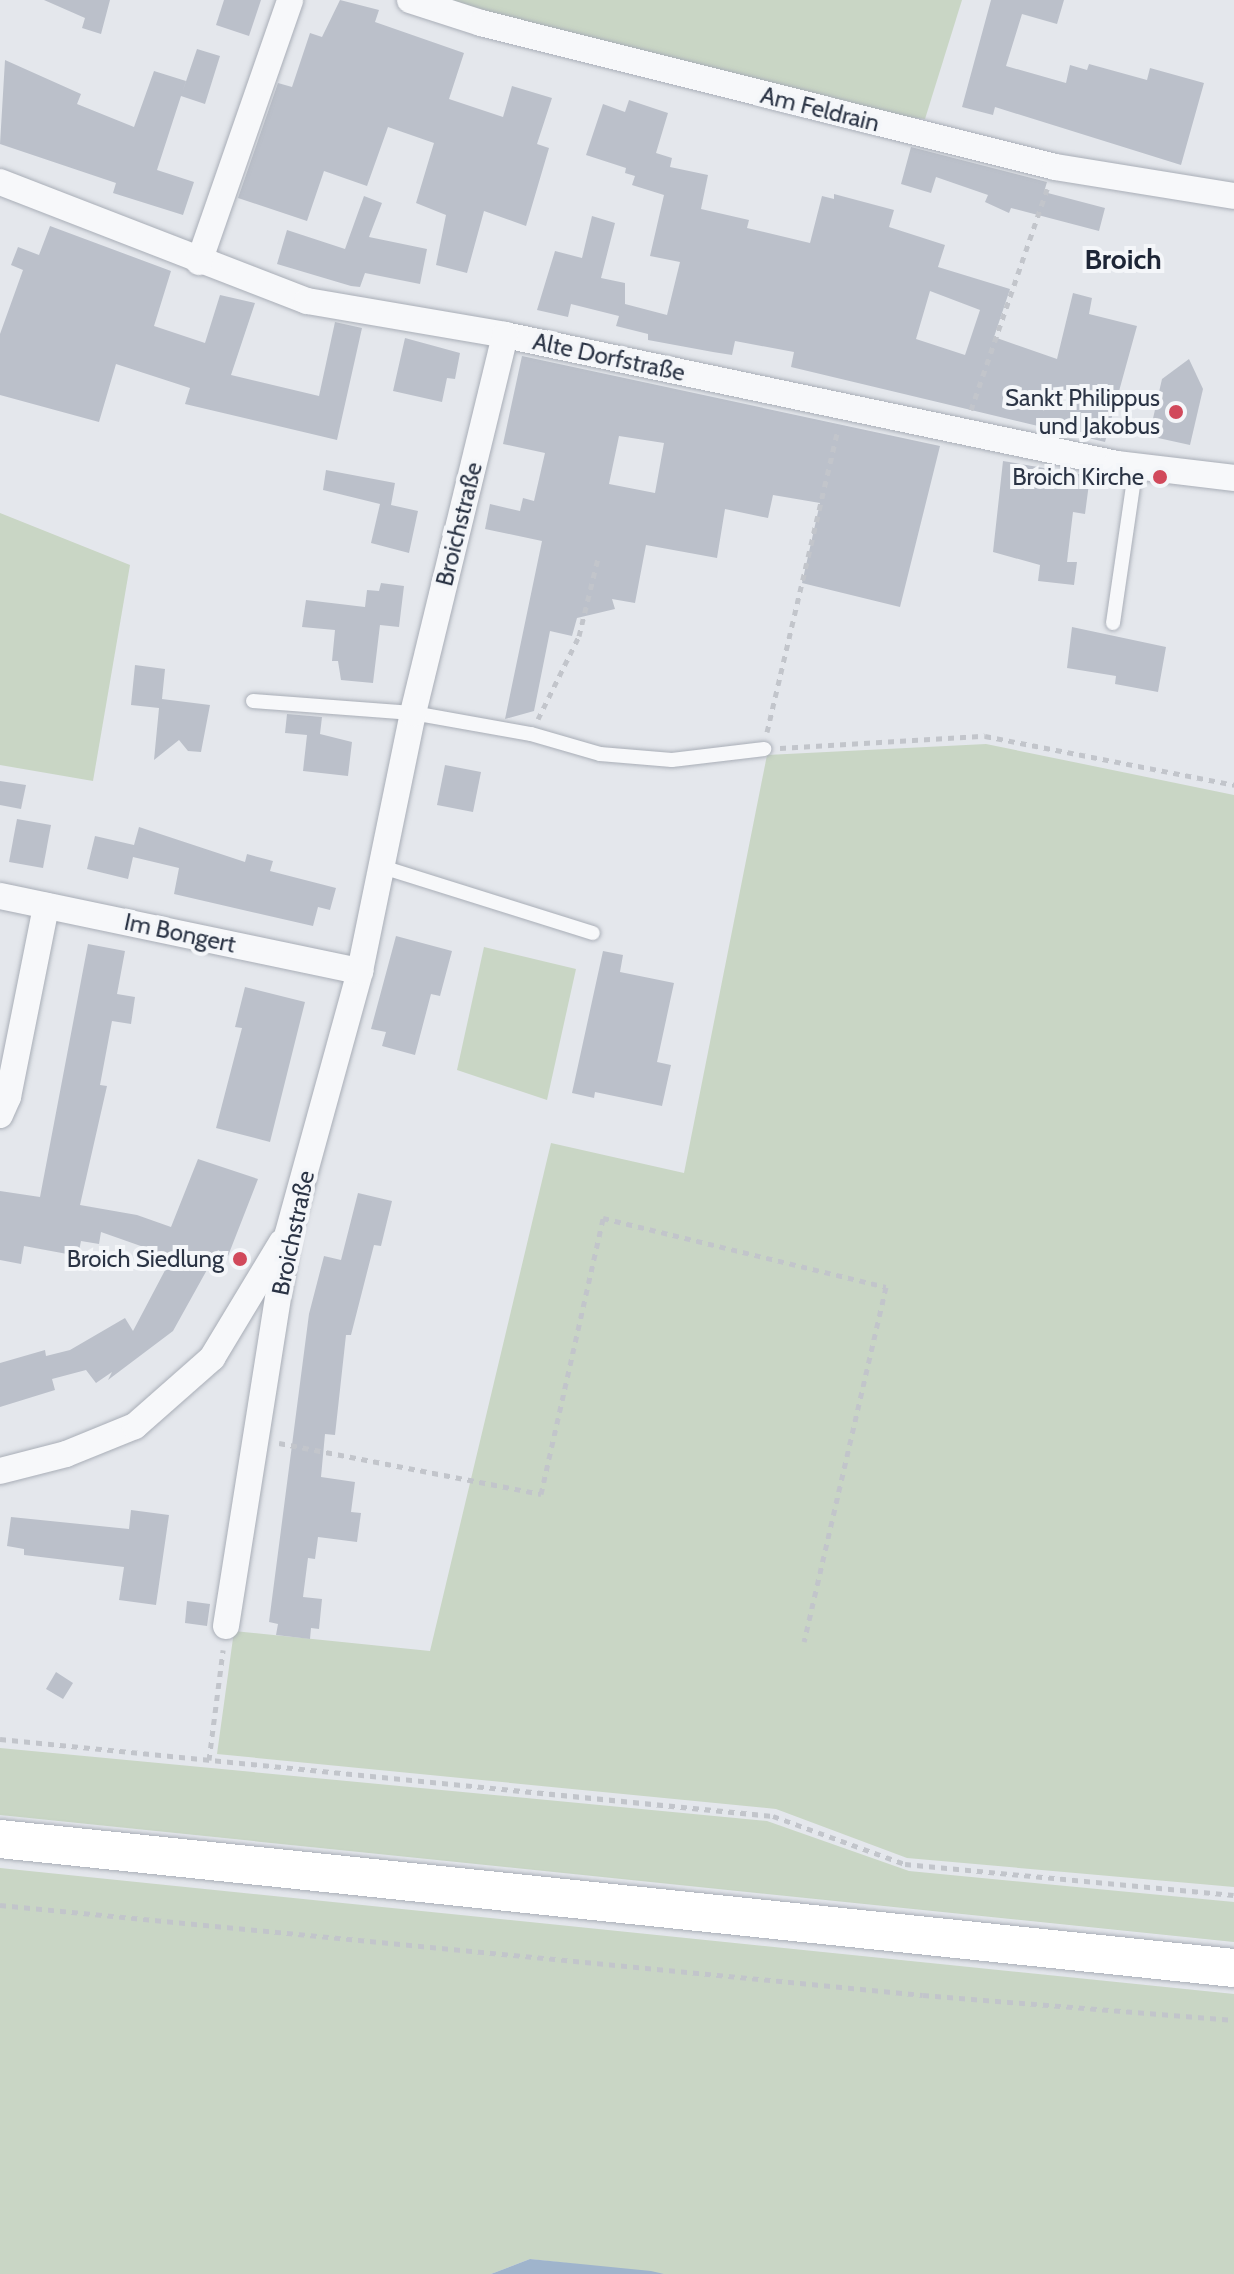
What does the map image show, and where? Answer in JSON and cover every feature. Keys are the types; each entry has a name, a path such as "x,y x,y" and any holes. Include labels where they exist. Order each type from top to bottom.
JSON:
{"main road":[{"path":"0,1839 1234,1968"}],"street":[{"path":"199,262 290,0"},
{"name":"Am Feldrain","path":"410,0 481,23 1055,167 1234,196"},
{"name":"Alte Dorfstraße","path":"0,182 199,262 307,301 505,335 1136,466 1234,478"},
{"name":"Broichstraße","path":"226,1626 259,1439 288,1233 360,971 379,866 413,713 505,335"},
{"name":"Im Bongert","path":"0,896 360,971"},
{"path":"0,1115 8,1097 46,906"},
{"path":"0,1471 66,1454 135,1426 212,1358 288,1233"}],"lane":[{"path":"1113,623 1136,466"},
{"path":"253,701 413,713 531,734 600,754 672,760 764,749"},
{"path":"379,866 593,933"}],"path":[{"path":"964,430 1055,167"},
{"path":"844,405 764,749 985,736 1234,785"},
{"path":"531,734 579,636 598,558"},
{"path":"259,1439 541,1494 603,1218 886,1287 804,1642"},
{"path":"209,1760 226,1626"},
{"path":"0,1739 773,1816 905,1864 1234,1895"},
{"path":"0,1905 923,1995 1234,2020"}],"green space":[{"path":"437,0 962,0 925,119 874,113"},
{"path":"0,513 130,565 93,781 0,765"},
{"path":"986,744 1234,795 1234,1887 907,1858 776,1809 217,1754 234,1631 430,1651 551,1143 684,1173 767,755"},
{"path":"484,947 576,969 547,1100 457,1070"},
{"path":"0,1748 767,1821 909,1871 1234,1902 1234,1942 0,1815"},
{"path":"0,1868 1234,1994 1234,2274 664,2274 530,2259 491,2274 0,2274"}],"water":[{"path":"530,2259 651,2271 664,2274 491,2274"}],"building":[{"path":"44,0 110,0 101,34 82,28 85,18"},
{"path":"224,0 261,0 249,36 216,25"},
{"path":"340,0 379,10 375,22 464,53 449,99 503,117 512,86 552,98 537,144 549,148 526,226 484,211 467,273 436,265 446,215 416,203 434,143 388,127 367,186 324,171 307,221 238,198 278,83 292,87 310,33 322,37"},
{"path":"991,0 1064,0 1057,24 1022,14 1006,66 1066,83 1070,65 1087,70 1089,64 1147,80 1150,68 1204,83 1181,165 995,107 993,115 962,107"},
{"path":"197,49 220,56 205,104 181,96 157,170 194,182 183,215 113,193 116,183 0,144 5,60 81,94 77,104 134,127 154,71 186,81 182,93"},
{"path":"629,100 668,113 656,153 672,158 670,167 708,175 701,209 749,220 747,228 810,243 822,196 834,199 834,194 894,210 889,227 945,245 938,267 1010,289 994,337 1057,359 1073,293 1092,298 1089,314 1137,326 1105,442 791,367 794,352 735,341 732,355 713,352 648,340 648,334 616,326 619,316 571,304 568,317 537,310 555,251 582,258 592,216 615,223 601,278 625,283 625,304 667,315 680,262 650,256 664,195 632,185 635,176 625,173 626,168 586,155 603,104 625,112","holes":["930,291 980,310 965,355 916,339"]},
{"path":"911,147 1047,182 1044,192 1105,208 1099,231 1011,208 1009,213 985,202 988,195 936,177 931,193 901,184"},
{"path":"364,196 382,203 369,237 427,249 420,284 365,273 360,287 351,286 277,264 287,230 345,249"},
{"path":"50,226 171,271 154,326 205,343 220,295 255,303 231,375 319,396 335,322 362,328 337,440 185,404 190,388 116,364 99,422 0,395 0,334 23,270 11,265 18,247 39,255"},
{"path":"405,338 460,353 455,379 447,378 442,402 393,391"},
{"path":"522,356 940,446 900,607 802,583 820,503 773,495 768,518 725,509 717,558 646,545 635,603 612,599 615,609 577,618 572,636 550,631 534,711 505,719 542,541 485,529 490,504 520,511 523,498 534,501 545,453 503,444","holes":["619,436 664,443 655,493 609,484"]},
{"name":"Sankt Philippus und Jakobus","path":"1189,359 1203,389 1190,445 1149,436 1162,379"},
{"path":"1003,461 1090,476 1085,514 1073,512 1067,562 1077,562 1074,585 1038,581 1040,565 993,552"},
{"path":"326,470 395,483 391,505 418,511 409,553 371,543 380,504 323,490"},
{"path":"381,583 404,586 399,627 380,625 373,683 341,680 338,661 332,661 335,630 302,627 306,600 365,607 367,590 379,591"},
{"path":"1072,627 1166,647 1158,692 1115,684 1116,676 1067,668"},
{"path":"135,665 165,669 162,699 210,705 201,752 188,751 179,740 154,760 159,708 131,705"},
{"path":"287,714 322,717 320,734 352,742 348,776 303,771 307,735 285,733"},
{"path":"445,765 481,772 473,812 437,805"},
{"path":"0,781 26,785 21,809 0,805"},
{"path":"17,819 51,825 43,868 9,862"},
{"path":"139,827 245,862 247,854 273,861 270,871 336,888 330,910 318,907 313,926 174,894 179,868 133,857 128,879 87,869 95,836 134,845"},
{"path":"396,936 452,951 440,996 431,994 415,1055 382,1046 386,1032 371,1029"},
{"path":"88,944 125,951 117,994 135,997 131,1024 112,1021 100,1085 107,1086 80,1205 137,1215 171,1227 198,1159 258,1179 228,1256 218,1250 173,1331 108,1380 112,1372 96,1383 86,1370 52,1379 55,1390 0,1407 0,1363 45,1350 46,1356 70,1350 125,1318 133,1331 172,1257 101,1232 99,1244 81,1241 78,1256 24,1246 21,1264 0,1260 0,1191 40,1197"},
{"path":"603,951 623,955 620,972 674,983 657,1062 671,1065 662,1106 595,1092 594,1098 572,1093"},
{"path":"245,987 305,1002 270,1142 216,1128 242,1028 235,1027"},
{"path":"358,1193 392,1201 381,1246 374,1245 351,1335 346,1335 335,1435 325,1434 321,1477 355,1482 351,1512 361,1513 357,1542 318,1537 315,1559 308,1558 303,1597 322,1599 319,1629 311,1628 310,1639 276,1635 278,1624 269,1622 309,1314 324,1256 341,1260"},
{"path":"131,1510 169,1515 156,1605 119,1600 124,1567 24,1555 24,1549 7,1546 11,1517 129,1529"},
{"path":"187,1601 210,1604 207,1626 185,1623"},
{"path":"56,1672 73,1683 63,1699 46,1689"}],"place":[{"name":"Sankt Philippus und Jakobus","path":"1176,412"},
{"name":"Broich Kirche","path":"1160,477"},
{"name":"Broich Siedlung","path":"240,1259"}],"district":[{"name":"Broich","path":"1123,259"}]}
